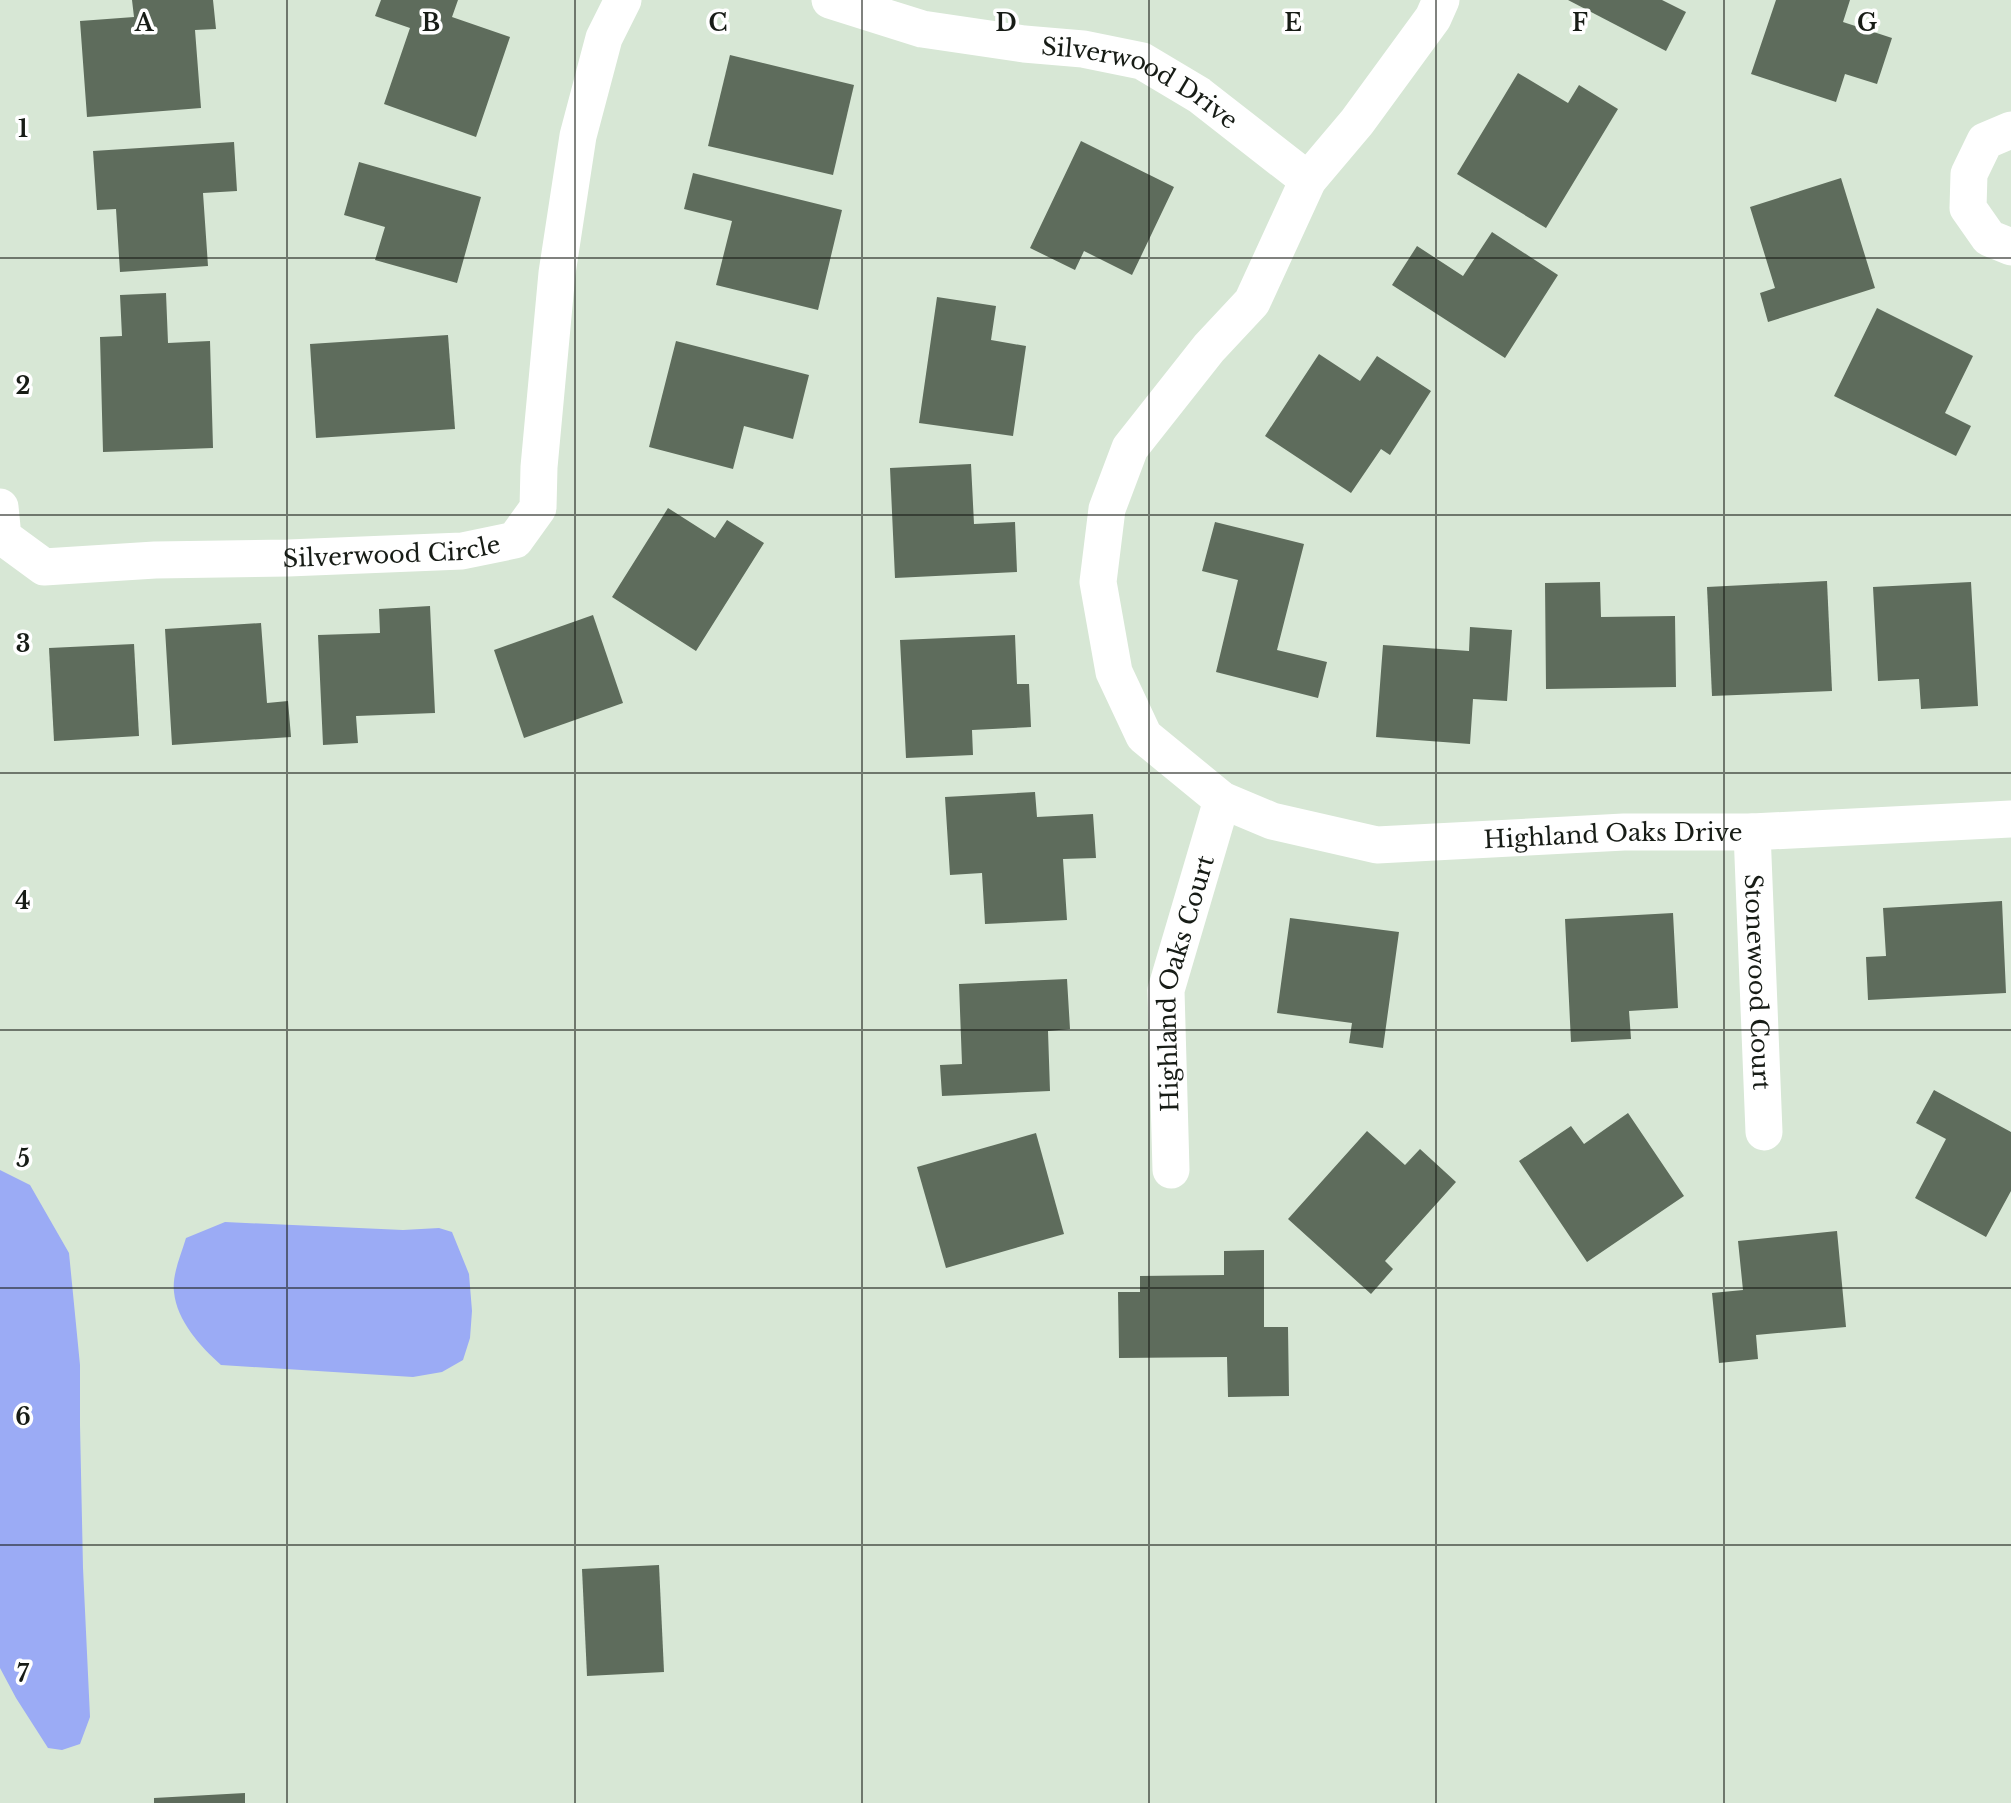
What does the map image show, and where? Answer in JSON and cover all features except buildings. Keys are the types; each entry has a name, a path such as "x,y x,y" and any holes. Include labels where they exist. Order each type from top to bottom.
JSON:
{"street":[{"name":"Silverwood Circle","path":"0,508 2,537 44,567 155,560 462,551 515,540 538,508 557,273 578,136 604,38 623,0"},
{"name":"Silverwood Drive","path":"830,0 922,29 1024,44 1083,49 1142,61 1199,96 1308,180"},
{"name":"Highland Oaks Drive","path":"1441,0 1433,18 1357,122 1308,180 1252,302 1209,348 1130,448 1107,509 1098,582 1114,672 1144,736 1222,800 1272,821 1377,845 1625,832 1752,832 2011,819"},
{"path":"2011,130 1985,141 1969,174 1968,208 1989,237 2011,247"},
{"name":"Highland Oaks Court","path":"1171,1170 1166,990 1222,800"},
{"name":"Stonewood Court","path":"1752,832 1764,1132"}],"water":[{"path":"0,1170 30,1185 69,1253 80,1365 83,1568 90,1717 80,1744 62,1750 48,1748 0,1668"},
{"path":"225,1222 403,1230 439,1228 452,1232 469,1274 472,1311 470,1338 463,1360 442,1372 413,1377 221,1365 205,1350 185,1323 176,1303 174,1278 186,1238"}]}
